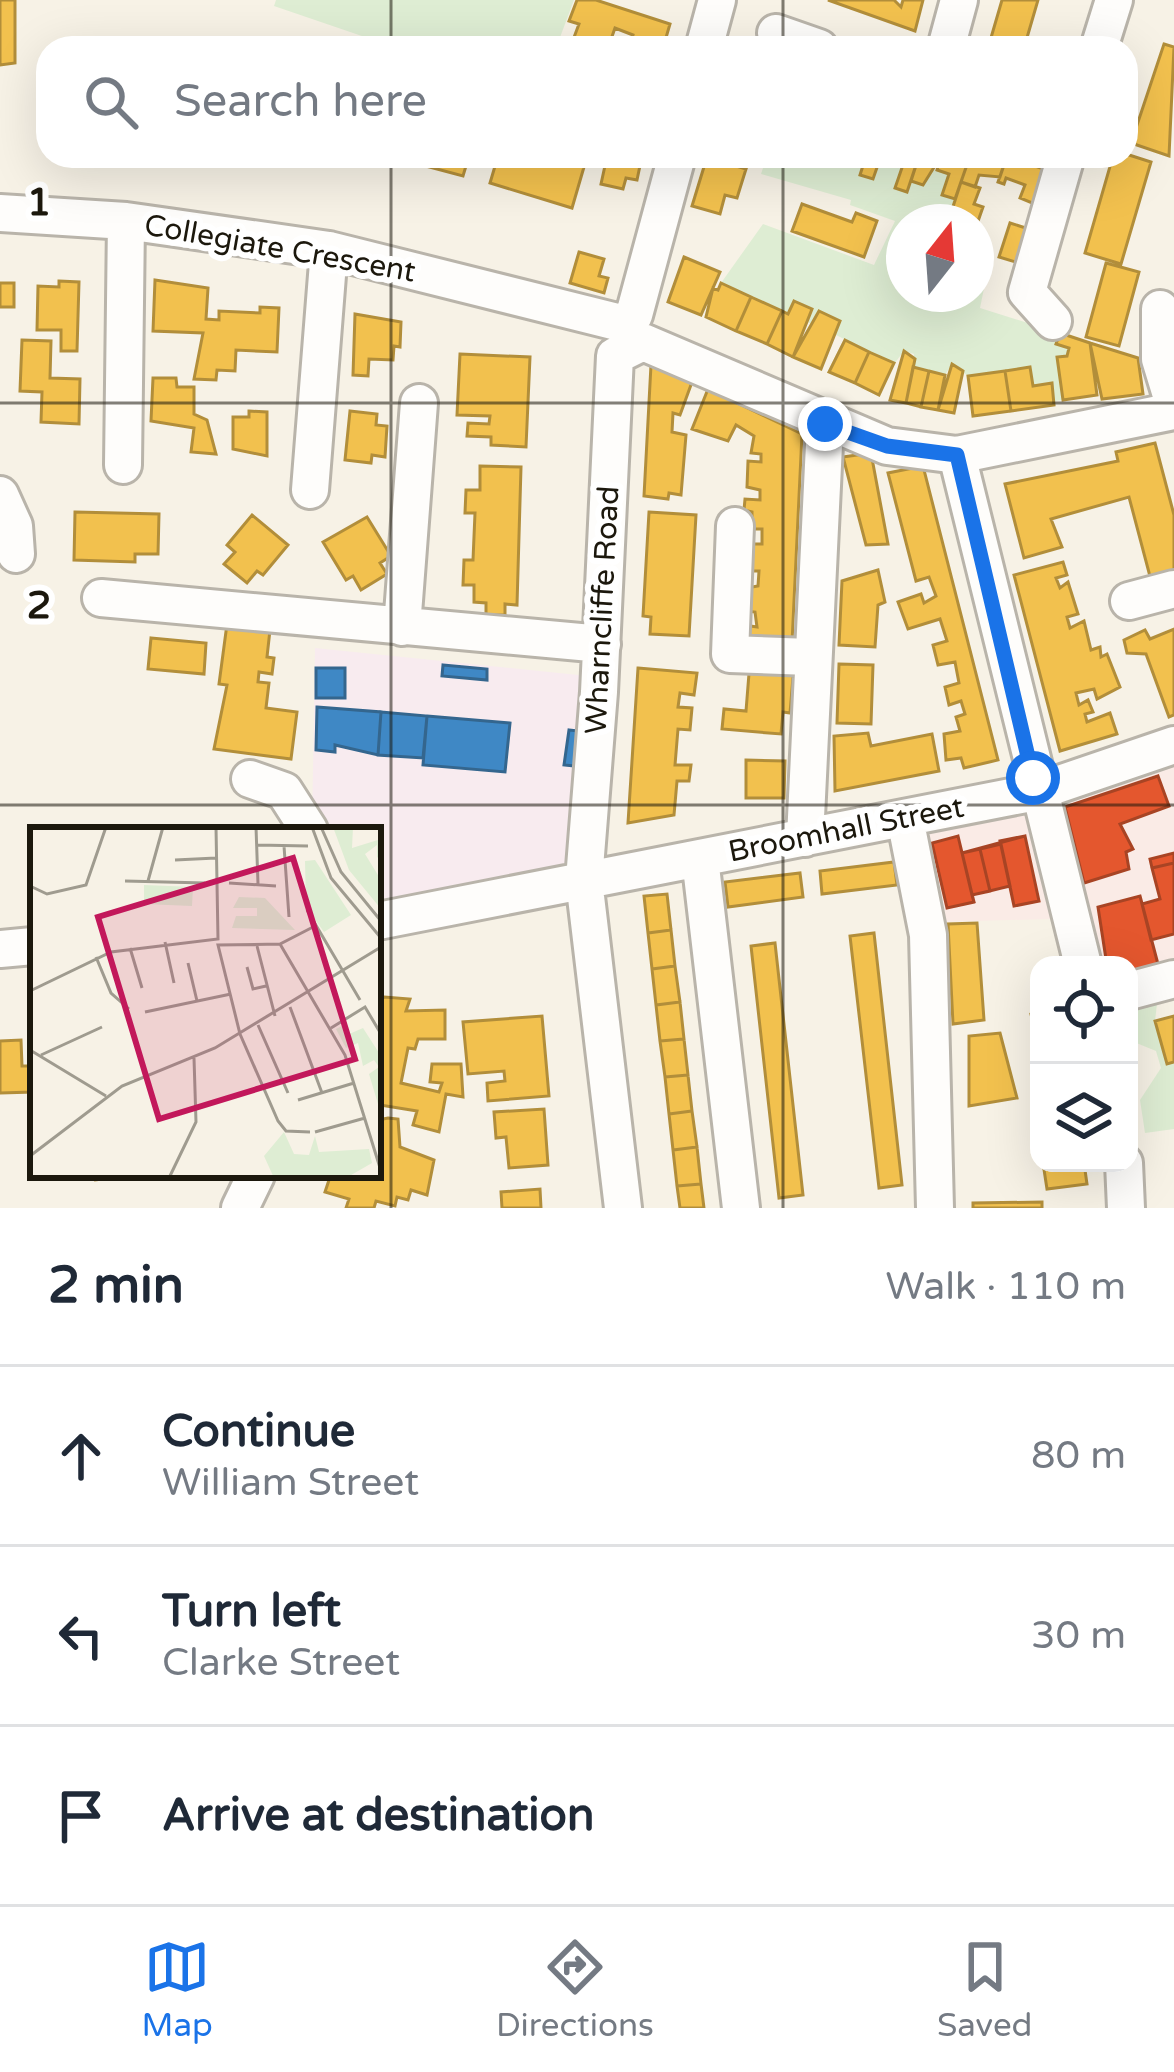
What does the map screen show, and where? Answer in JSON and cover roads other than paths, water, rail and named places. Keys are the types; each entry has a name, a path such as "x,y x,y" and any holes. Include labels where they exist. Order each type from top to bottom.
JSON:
{"street":[{"path":"707,36 716,0"},
{"path":"949,36 959,0"},
{"path":"1103,36 1114,0"},
{"path":"776,33 785,36"},
{"name":"Wharncliffe Road","path":"623,1208 584,880 591,692 602,644 614,356 634,316 673,168"},
{"path":"1053,321 1027,292 1063,168"},
{"name":"Collegiate Crescent","path":"0,213 126,221 329,250 562,309 825,424 887,446 957,455 1174,408"},
{"path":"122,464 126,221"},
{"path":"310,490 329,250"},
{"path":"1160,309 1160,359 1174,408"},
{"path":"403,627 418,403"},
{"path":"805,838 810,657 825,424"},
{"path":"957,455 1036,792 1081,956"},
{"path":"0,494 14,526 16,554"},
{"path":"735,526 730,654 810,657"},
{"path":"1130,601 1174,589"},
{"path":"100,598 602,644"},
{"name":"Broomhall Street","path":"381,920 1036,792 1174,745"},
{"path":"250,779 284,791 307,827"},
{"path":"905,818 928,935 935,1208"},
{"path":"700,858 741,1208"},
{"path":"0,949 30,946"},
{"path":"1138,989 1174,979"},
{"path":"1124,1172 1126,1208"},
{"path":"240,1208 255,1178"}]}
